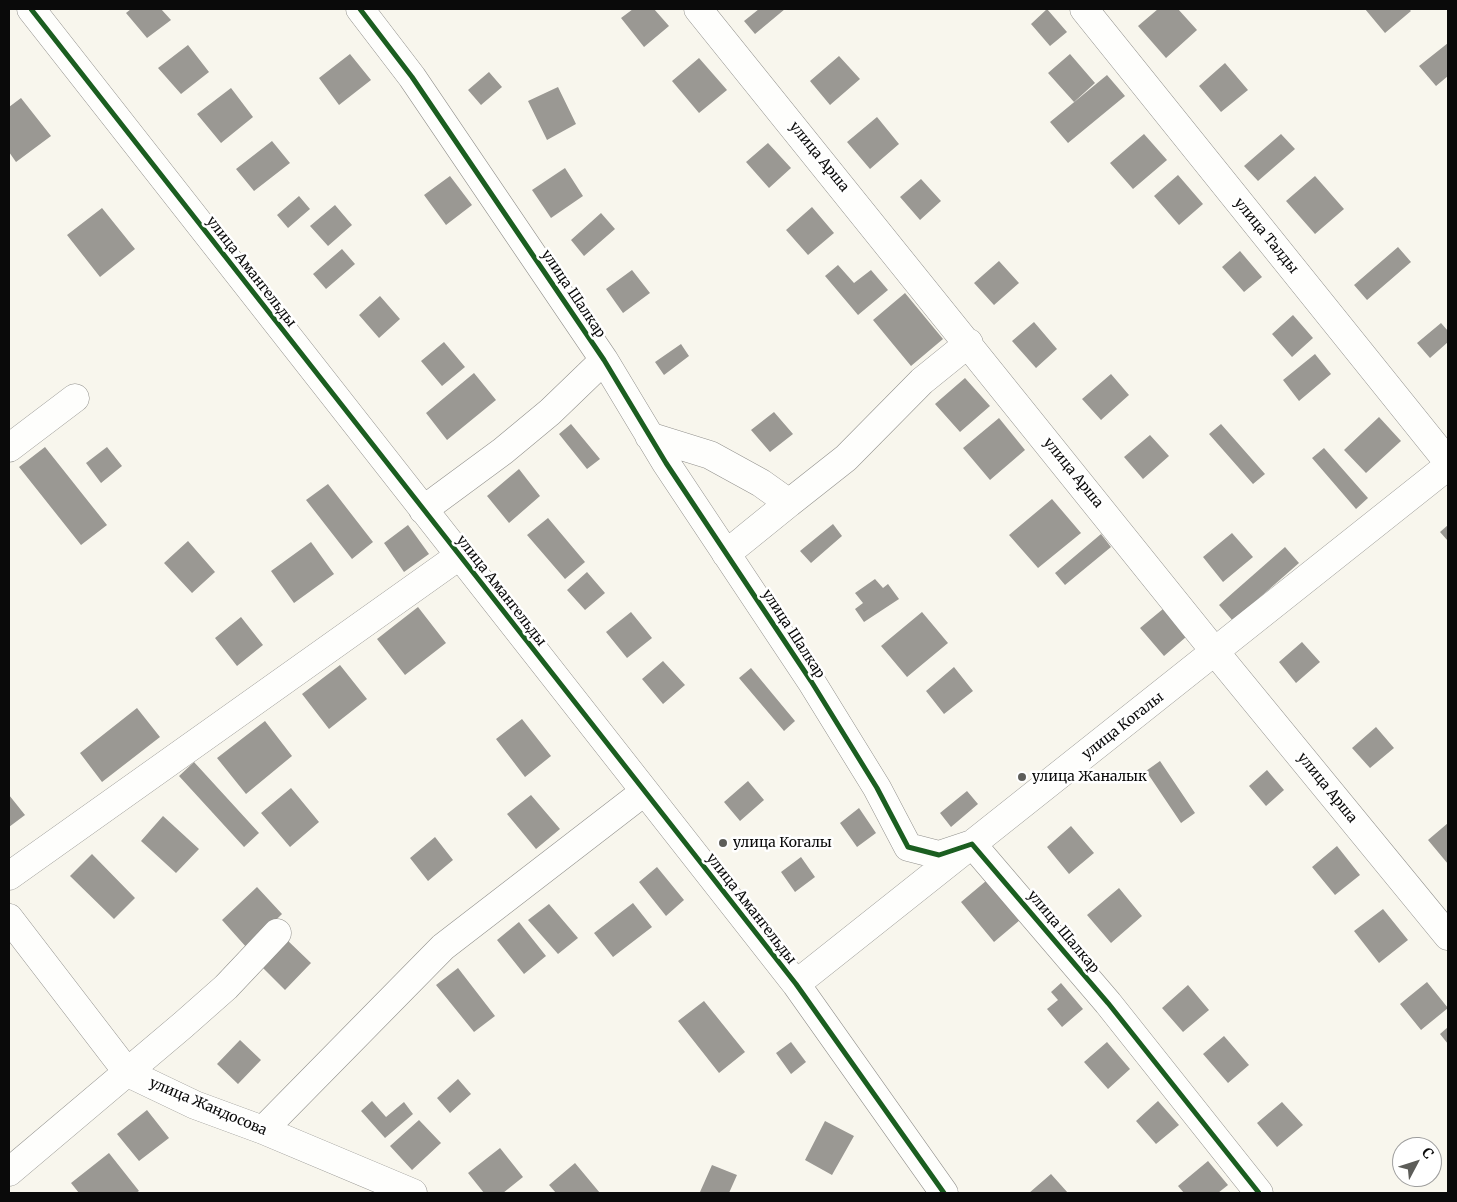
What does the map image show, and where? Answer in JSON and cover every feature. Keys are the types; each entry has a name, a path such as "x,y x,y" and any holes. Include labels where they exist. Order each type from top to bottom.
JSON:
{"street":[{"name":"улица Амангельды","path":"31,9 422,510 796,984 944,1193"},
{"name":"улица Шалкар","path":"360,9 412,77 604,360 649,436 811,681 877,788 908,847 939,855 972,844 1108,1003 1259,1193"},
{"name":"улица Арша","path":"698,9 969,343 1216,653 1448,936"},
{"name":"улица Талды","path":"1084,9 1448,462"},
{"path":"726,554 846,458 922,381 969,343"},
{"path":"422,510 503,451 543,418 604,360"},
{"path":"9,448 75,398"},
{"path":"649,436 710,455 761,483 788,503"},
{"name":"улица Когалы","path":"796,984 1216,653 1448,466"},
{"path":"9,876 459,556"},
{"path":"263,1130 443,947 644,792"},
{"name":"улица Жандосова","path":"9,918 128,1073 195,1105 263,1130 413,1193"},
{"path":"9,1172 128,1073 226,987 277,933"}],"building":[{"path":"131,9 161,9 171,20 147,38 126,13"},
{"path":"633,9 654,9 669,26 644,47 621,18"},
{"path":"759,9 785,9 755,34 744,21"},
{"path":"1047,9 1067,32 1050,46 1031,24"},
{"path":"1158,9 1178,9 1197,30 1166,58 1138,26"},
{"path":"1365,9 1409,9 1411,11 1385,33"},
{"path":"1448,43 1448,76 1436,86 1419,66"},
{"path":"188,45 209,72 181,94 158,68"},
{"path":"350,54 371,80 339,105 319,78"},
{"path":"1070,54 1095,83 1074,102 1048,73"},
{"path":"839,56 860,79 830,105 810,81"},
{"path":"699,58 727,90 699,113 672,81"},
{"path":"1225,63 1248,90 1221,112 1199,86"},
{"path":"489,72 502,87 481,105 468,90"},
{"path":"1107,75 1125,96 1068,143 1050,122"},
{"path":"558,87 576,124 547,140 528,101"},
{"path":"231,88 253,117 221,143 197,114"},
{"path":"21,98 51,136 16,162 9,152 9,107"},
{"path":"877,117 899,144 870,169 847,142"},
{"path":"1144,134 1167,160 1133,189 1110,163"},
{"path":"1281,134 1295,149 1258,181 1244,166"},
{"path":"272,141 290,163 254,191 236,169"},
{"path":"768,143 791,168 769,188 746,162"},
{"path":"565,168 583,196 551,218 532,190"},
{"path":"1178,175 1203,204 1179,225 1154,196"},
{"path":"450,176 472,205 446,225 424,195"},
{"path":"1315,176 1344,209 1315,234 1286,201"},
{"path":"921,179 941,201 920,220 900,197"},
{"path":"299,196 310,209 288,228 277,215"},
{"path":"335,205 352,225 328,246 310,226"},
{"path":"812,207 834,233 808,255 786,230"},
{"path":"102,208 135,249 100,277 67,235"},
{"path":"601,213 615,229 584,256 571,240"},
{"path":"1398,247 1411,262 1367,300 1354,285"},
{"path":"342,249 355,264 326,289 313,274"},
{"path":"1240,251 1262,277 1244,292 1222,267"},
{"path":"999,261 1019,283 994,305 974,283"},
{"path":"838,265 854,283 871,270 888,290 858,315 825,276"},
{"path":"632,270 650,293 623,313 606,289"},
{"path":"905,293 943,339 911,366 873,320"},
{"path":"380,296 400,319 379,338 359,315"},
{"path":"1293,315 1313,338 1292,357 1272,334"},
{"path":"1034,322 1057,349 1036,368 1012,341"},
{"path":"1441,323 1448,331 1448,342 1430,358 1417,343"},
{"path":"444,342 465,367 442,386 421,361"},
{"path":"681,344 689,356 664,375 655,362"},
{"path":"1315,354 1331,374 1299,401 1283,380"},
{"path":"474,373 496,400 447,440 426,413"},
{"path":"1111,374 1129,395 1101,420 1082,399"},
{"path":"965,378 990,406 960,432 935,404"},
{"path":"774,412 793,434 770,452 751,430"},
{"path":"1379,417 1401,441 1366,473 1344,450"},
{"path":"999,418 1025,450 990,480 963,448"},
{"path":"571,424 600,459 587,469 559,434"},
{"path":"1221,424 1265,474 1253,484 1209,434"},
{"path":"1150,435 1169,456 1143,479 1124,457"},
{"path":"45,447 107,525 81,545 19,467"},
{"path":"107,447 122,466 101,483 86,463"},
{"path":"1324,448 1368,498 1356,509 1312,458"},
{"path":"519,469 540,496 509,523 487,496"},
{"path":"328,484 373,542 352,559 306,500"},
{"path":"1052,499 1081,533 1038,568 1009,535"},
{"path":"548,518 585,562 565,579 527,535"},
{"path":"833,524 842,536 811,563 800,551"},
{"path":"408,525 429,554 404,572 384,543"},
{"path":"1448,525 1448,541 1440,532"},
{"path":"1232,533 1253,557 1223,582 1203,557"},
{"path":"1101,534 1111,547 1065,585 1055,573"},
{"path":"188,541 215,572 192,593 164,563"},
{"path":"311,542 334,574 294,603 271,571"},
{"path":"1285,547 1299,563 1233,621 1219,605"},
{"path":"587,572 605,593 585,610 567,590"},
{"path":"875,579 883,588 888,584 899,599 864,622 855,609 863,603 855,593"},
{"path":"418,607 446,643 405,675 377,639"},
{"path":"1163,609 1186,637 1164,656 1140,628"},
{"path":"631,612 652,638 627,658 606,632"},
{"path":"922,612 948,643 907,677 881,646"},
{"path":"241,617 263,645 237,666 215,638"},
{"path":"1302,642 1320,662 1296,683 1279,662"},
{"path":"663,661 685,685 663,704 642,679"},
{"path":"340,665 367,699 329,729 302,694"},
{"path":"954,667 973,691 944,714 926,691"},
{"path":"751,668 795,721 784,731 739,678"},
{"path":"137,708 160,737 102,782 80,753"},
{"path":"522,719 551,756 525,777 496,739"},
{"path":"265,721 292,756 246,794 217,758"},
{"path":"1376,727 1394,748 1370,768 1352,748"},
{"path":"1160,761 1195,813 1181,823 1146,771"},
{"path":"194,762 259,833 244,847 179,776"},
{"path":"1267,770 1284,790 1266,806 1249,786"},
{"path":"748,781 764,800 740,821 724,802"},
{"path":"291,788 319,822 290,847 261,813"},
{"path":"967,791 978,804 951,827 940,813"},
{"path":"9,795 25,815 9,827"},
{"path":"531,795 560,829 536,849 507,814"},
{"path":"859,808 876,833 857,847 840,823"},
{"path":"163,816 199,849 176,873 141,841"},
{"path":"1448,823 1448,864 1428,840"},
{"path":"1071,826 1094,853 1069,874 1047,847"},
{"path":"435,837 453,860 428,881 410,858"},
{"path":"1337,846 1360,875 1335,895 1312,867"},
{"path":"92,854 135,898 114,919 70,876"},
{"path":"801,857 815,877 795,892 781,872"},
{"path":"657,867 684,900 666,916 639,882"},
{"path":"986,881 1020,920 994,942 961,902"},
{"path":"257,887 282,914 247,948 222,920"},
{"path":"1119,888 1142,916 1111,943 1087,915"},
{"path":"633,903 652,927 613,957 594,933"},
{"path":"549,904 578,938 558,954 528,920"},
{"path":"1383,909 1408,940 1379,963 1354,931"},
{"path":"519,922 546,956 524,974 497,940"},
{"path":"285,938 311,963 285,990 260,965"},
{"path":"458,968 495,1016 474,1032 436,985"},
{"path":"1427,982 1448,1008 1421,1030 1400,1004"},
{"path":"1061,983 1083,1009 1062,1027 1047,1009 1058,1000 1051,992"},
{"path":"1188,985 1209,1010 1183,1032 1162,1008"},
{"path":"704,1001 745,1052 719,1073 678,1021"},
{"path":"1448,1027 1448,1044 1440,1034"},
{"path":"1224,1036 1249,1065 1228,1083 1203,1054"},
{"path":"240,1040 261,1060 238,1084 217,1064"},
{"path":"791,1042 806,1062 791,1074 776,1053"},
{"path":"1107,1042 1130,1069 1108,1089 1084,1062"},
{"path":"458,1079 471,1094 450,1113 437,1098"},
{"path":"372,1101 386,1117 404,1102 413,1114 385,1138 361,1111"},
{"path":"1158,1101 1179,1125 1156,1144 1136,1121"},
{"path":"1282,1102 1303,1125 1277,1147 1257,1123"},
{"path":"147,1110 169,1138 139,1161 117,1134"},
{"path":"419,1120 441,1143 412,1170 390,1146"},
{"path":"825,1121 854,1136 832,1175 805,1160"},
{"path":"500,1148 523,1177 503,1193 484,1193 468,1173"},
{"path":"109,1153 139,1191 136,1193 79,1193 71,1183"},
{"path":"1208,1161 1228,1185 1218,1193 1184,1193 1178,1186"},
{"path":"575,1163 600,1193 556,1193 549,1185"},
{"path":"712,1165 737,1175 729,1193 700,1192"},
{"path":"1051,1174 1068,1193 1029,1193"}],"cycle path":[{"path":"31,9 796,984 944,1193"},
{"path":"360,9 412,77 604,360 666,463 811,681 877,788 908,847 939,855 972,844 1108,1003 1259,1193"}],"place":[{"name":"улица Жаналык","path":"1022,777"},
{"name":"улица Когалы","path":"723,843"}]}
